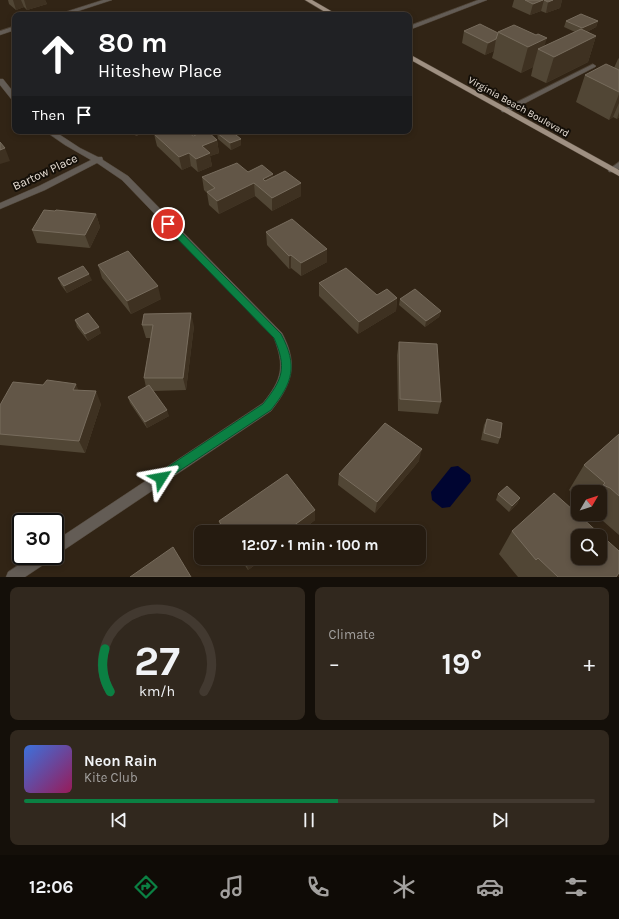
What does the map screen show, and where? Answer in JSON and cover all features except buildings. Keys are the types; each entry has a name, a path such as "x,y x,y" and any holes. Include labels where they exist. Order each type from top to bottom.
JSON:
{"main road":[{"path":"308,0 330,12"},
{"name":"Virginia Beach Boulevard","path":"412,58 617,170"}],"street":[{"path":"69,12 109,0"},
{"path":"412,27 484,0"},
{"path":"0,33 12,29"},
{"path":"505,110 593,66"},
{"path":"0,80 12,94"},
{"path":"54,134 99,159 125,178 211,269 278,336 286,355 286,373 280,391 267,407 64,543"},
{"name":"Bartow Place","path":"0,206 42,188 99,159"},
{"path":"13,577 31,565"}],"water":[{"path":"458,466 470,475 471,481 450,507 442,508 432,500 431,492 451,467"}],"route":[{"path":"161,478 267,407 280,391 286,373 286,355 278,336 168,224"}]}
